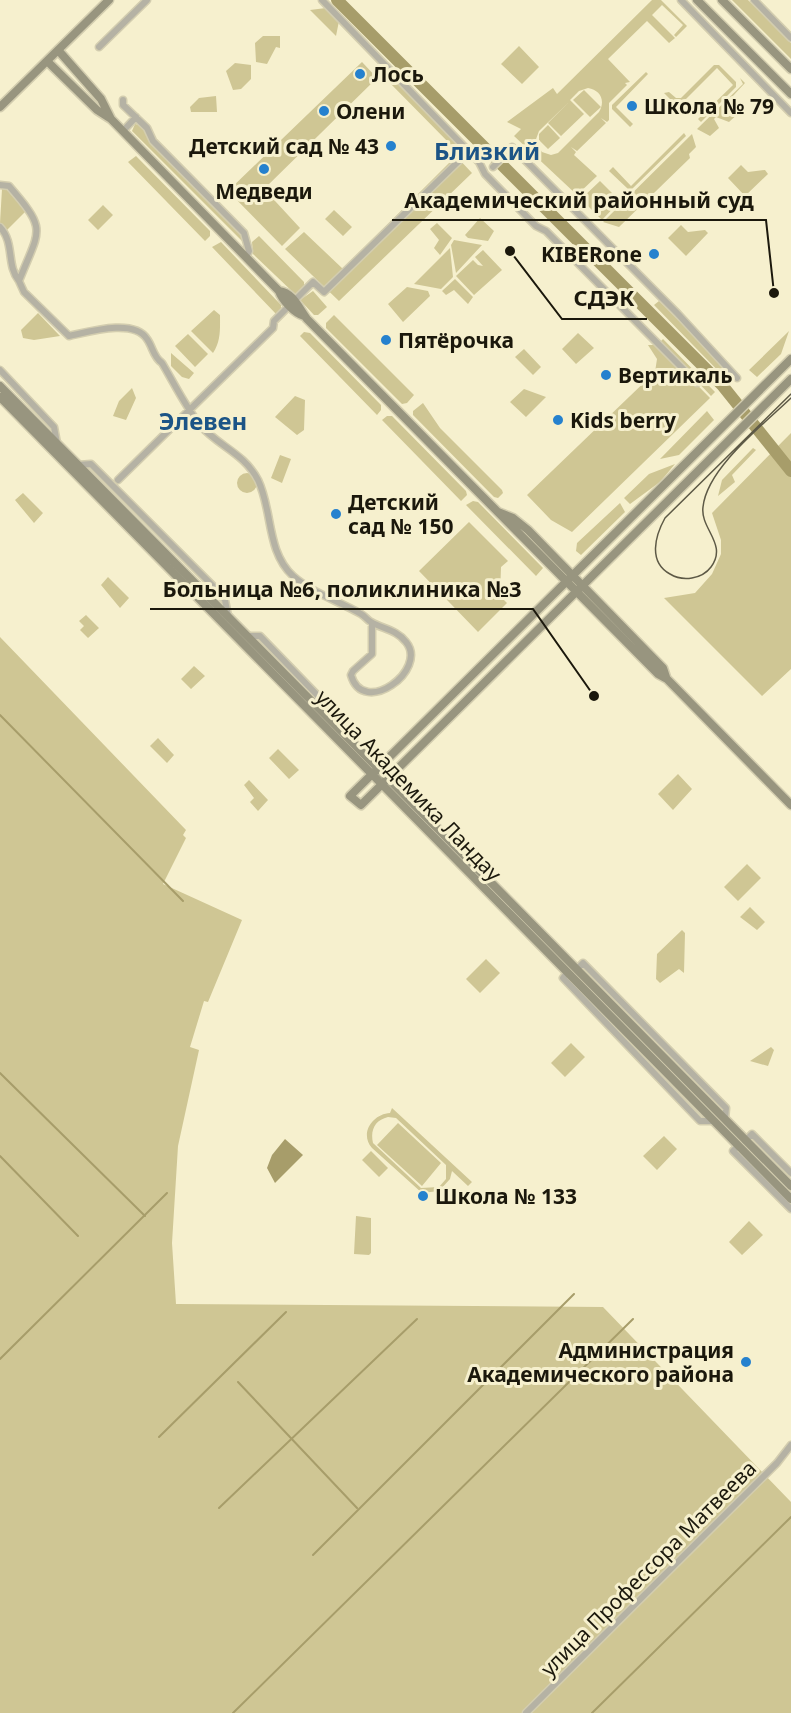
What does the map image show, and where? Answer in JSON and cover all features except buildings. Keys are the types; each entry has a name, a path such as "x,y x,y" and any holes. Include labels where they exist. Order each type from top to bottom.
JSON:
{"street":[{"path":"0,107 109,0"},
{"path":"322,0 488,171 536,226 546,231 697,383"},
{"path":"681,0 791,113"},
{"path":"697,0 791,94"},
{"path":"722,0 791,69"},
{"path":"754,0 791,38"},
{"path":"99,47 144,1"},
{"path":"58,50 101,99 111,119"},
{"path":"47,61 97,110 111,119 279,291 281,297 292,303 564,582 658,674 666,677 791,805"},
{"path":"123,100 123,105 149,131 153,141 244,233 249,251 246,257"},
{"path":"123,131 136,117"},
{"path":"488,171 512,147 678,314 737,378"},
{"path":"118,480 273,328 274,321 314,282 324,292 468,152"},
{"path":"0,185 9,186 37,222 37,235 19,280"},
{"path":"0,227 10,241 13,264 24,292 69,336 118,327 131,329 147,337 157,360 210,435 244,459 254,473 271,524 273,545 293,576 372,623 402,637 413,657 410,666 402,675 375,694 367,693 359,688 351,675 352,671 372,654 372,623"},
{"path":"791,359 350,796 361,805 791,379"},
{"path":"0,370 54,427 57,444"},
{"name":"улица Академика Ландау","path":"0,386 352,742 385,781 565,975 791,1199"},
{"name":"улица Академика Ландау","path":"0,397 376,771"},
{"path":"498,512 513,518 528,530 663,668 666,677"},
{"name":"улица Академика Ландау","path":"385,781 580,966 725,1119 739,1146 791,1186"},
{"name":"улица Академика Ландау","path":"739,1146 752,1134 791,1173"},
{"path":"739,1146 747,1165 791,1209"},
{"name":"улица Профессора Матвеева","path":"526,1713 777,1463 791,1444"}],"shaded area":[{"path":"652,0 661,0 687,26 676,37 674,35 683,25 662,5 652,15 675,38 669,43 647,21 608,59 630,82 625,83 627,85 609,103 609,120 607,122 601,118 606,123 577,151 571,147 576,152 574,155 597,176 577,195 514,136 521,129 507,122 553,88 557,94","holes":["588,88 601,96 602,103 599,112 558,153 551,155 542,152 535,142 539,131 569,102 548,123 561,136 584,114 570,100 579,91"]},
{"path":"732,0 748,0 791,43 791,59"},
{"path":"326,8 339,21 336,36 310,10"},
{"path":"263,36 280,36 280,48 276,47 267,64 256,62 255,43"},
{"path":"519,46 539,67 522,84 501,64"},
{"path":"362,62 377,78 264,189 300,228 282,246 228,191"},
{"path":"235,63 251,65 251,79 241,89 233,90 226,71"},
{"path":"714,65 719,65 736,82 736,87 701,122 698,119 733,85 717,68 678,107 664,93 669,92 676,98 681,98"},
{"path":"646,72 648,74 616,107 633,124 630,127 612,109 612,105"},
{"path":"384,77 393,78 461,148 453,147"},
{"path":"740,78 745,83 731,98 741,111 729,122 716,117 714,119 719,128 710,136 697,129 743,84"},
{"path":"584,90 601,107 590,117 573,100"},
{"path":"216,96 217,112 191,112 190,107 199,98"},
{"path":"135,124 140,125 242,235 245,244 132,131"},
{"path":"548,125 560,138 548,149 539,140 539,134"},
{"path":"684,133 686,136 632,189 628,189 609,171 613,167 631,186"},
{"path":"692,134 696,147 689,154 690,158 619,227 603,222"},
{"path":"136,156 210,231 210,236 205,241 128,162"},
{"path":"456,156 472,173 339,301 285,249 304,232 343,269"},
{"path":"741,165 748,172 765,170 768,174 745,196 728,178"},
{"path":"600,181 620,201 602,220 581,199"},
{"path":"2,189 7,190 26,211 7,230 0,223"},
{"path":"103,205 113,215 98,230 88,220"},
{"path":"334,210 352,227 343,236 325,219"},
{"path":"480,218 494,231 488,241 468,238 465,235"},
{"path":"437,223 452,238 440,255 434,248 439,240 430,229"},
{"path":"681,225 688,232 705,230 708,233 686,256 668,238"},
{"path":"259,236 304,282 304,288 296,295 253,254 252,242"},
{"path":"454,240 482,245 456,273 451,245"},
{"path":"221,242 281,305 281,312 277,315 212,247"},
{"path":"450,248 453,277 441,289 414,284"},
{"path":"483,250 502,270 474,295 456,276 473,260 483,266 475,257"},
{"path":"455,279 473,297 468,304 454,290 446,295 442,291"},
{"path":"407,287 428,291 430,296 403,322 388,304"},
{"path":"313,291 327,307 318,315 314,315 300,300"},
{"path":"659,301 734,376 728,381 654,305"},
{"path":"214,310 220,315 220,325 219,339 213,353 191,331"},
{"path":"38,313 60,336 34,340 23,338 21,330"},
{"path":"334,315 414,395 407,403 402,404 326,328 326,323"},
{"path":"789,331 781,354 757,377 749,370"},
{"path":"304,332 310,333 381,405 381,410 377,415 300,336"},
{"path":"578,333 594,348 576,364 562,349"},
{"path":"188,334 208,354 195,367 175,346"},
{"path":"663,339 715,392 711,396 660,342"},
{"path":"648,345 658,345 710,398 572,532 551,520 527,495 655,372 657,359"},
{"path":"524,349 541,367 533,375 515,357"},
{"path":"171,353 194,373 189,379 182,377 171,366"},
{"path":"132,388 136,398 126,420 113,416 119,401"},
{"path":"524,389 546,397 526,417 510,402"},
{"path":"295,396 305,400 304,430 297,435 275,417"},
{"path":"423,403 440,428 502,490 503,493 498,498 494,497 413,415 413,411"},
{"path":"707,411 714,420 679,455 660,459"},
{"path":"387,416 392,416 466,491 467,495 461,501 382,420"},
{"path":"791,433 791,669 762,696 664,598 695,593 712,574 721,554 721,540 712,513"},
{"path":"768,435 791,464 791,475 761,442"},
{"path":"753,448 756,450 732,475 735,482 718,496 722,480"},
{"path":"280,455 291,459 282,483 271,478"},
{"path":"675,464 660,482 630,504 624,498 649,474"},
{"path":"247,473 254,476 257,483 254,490 247,493 240,490 237,483 240,476"},
{"path":"23,493 43,513 34,523 15,500"},
{"path":"473,501 478,502 543,568 536,576 466,505"},
{"path":"620,503 625,512 581,555 576,551 577,543"},
{"path":"469,522 508,561 501,567 500,596 507,603 478,632 419,571"},
{"path":"108,577 129,598 120,608 101,585"},
{"path":"86,615 99,628 88,638 80,630 84,626 79,621"},
{"path":"0,637 186,830 183,835 186,838 163,884 242,920 208,1002 204,1001 190,1047 199,1050 178,1146 172,1243 176,1304 603,1307 791,1502 791,1713 0,1713"},
{"path":"194,666 205,676 191,689 181,679"},
{"path":"158,738 174,755 167,763 150,746"},
{"path":"278,749 299,770 289,779 269,758"},
{"path":"678,774 692,789 673,810 658,794"},
{"path":"249,780 268,800 258,811 250,802 254,798 244,785"},
{"path":"747,864 761,878 738,901 724,887"},
{"path":"750,907 765,922 757,930 740,917"},
{"path":"682,930 685,933 684,973 679,969 660,983 656,979 657,954"},
{"path":"486,959 500,973 480,993 466,979"},
{"path":"571,1043 585,1057 565,1077 551,1063"},
{"path":"771,1047 774,1050 768,1066 750,1061"},
{"path":"392,1108 472,1182 468,1186 452,1171 450,1179 439,1191 422,1193 368,1142 368,1131 373,1121 390,1113","holes":["384,1118 396,1118 446,1165 446,1179 439,1187 421,1188 373,1143 373,1130 377,1123"]},
{"path":"398,1123 441,1163 422,1186 377,1145"},
{"path":"664,1136 677,1149 657,1170 643,1156"},
{"path":"285,1139 303,1155 275,1183 267,1168 272,1155"},
{"path":"371,1151 388,1168 379,1177 362,1160"},
{"path":"356,1216 371,1218 371,1253 369,1255 354,1254"},
{"path":"749,1221 763,1235 742,1255 729,1242"}],"waterway":[{"path":"337,0 722,385 791,471"},
{"path":"0,715 183,901"},
{"path":"0,1073 145,1216"},
{"path":"0,1156 78,1236"},
{"path":"0,1359 167,1193"},
{"path":"313,1555 574,1294"},
{"path":"159,1437 286,1312"},
{"path":"219,1508 417,1319"},
{"path":"233,1713 633,1319"},
{"path":"238,1382 357,1508"},
{"path":"592,1713 791,1517"}],"tram line":[{"path":"791,394 665,518 658,533 655,548 656,556 663,569 681,578 692,578 698,577 711,567 716,551 703,515 707,492 725,462 791,398"}],"place":[{"name":"Лось","path":"360,74"},
{"name":"Школа № 79","path":"632,106"},
{"name":"Олени","path":"324,111"},
{"name":"Детский сад № 43","path":"391,146"},
{"name":"Медведи","path":"264,169"},
{"name":"СДЭК","path":"510,251"},
{"name":"KIBERone","path":"654,254"},
{"name":"Академический районный суд","path":"774,293"},
{"name":"Пятёрочка","path":"386,340"},
{"name":"Вертикаль","path":"606,375"},
{"name":"Kids berry","path":"558,420"},
{"name":"Детский сад № 150","path":"336,514"},
{"name":"Больница №6, поликлиника №3","path":"594,696"},
{"name":"Школа № 133","path":"423,1196"},
{"name":"Администрация Академического района","path":"746,1362"}],"district":[{"name":"Близкий","path":"487,150"},
{"name":"Элевен","path":"203,420"}]}
